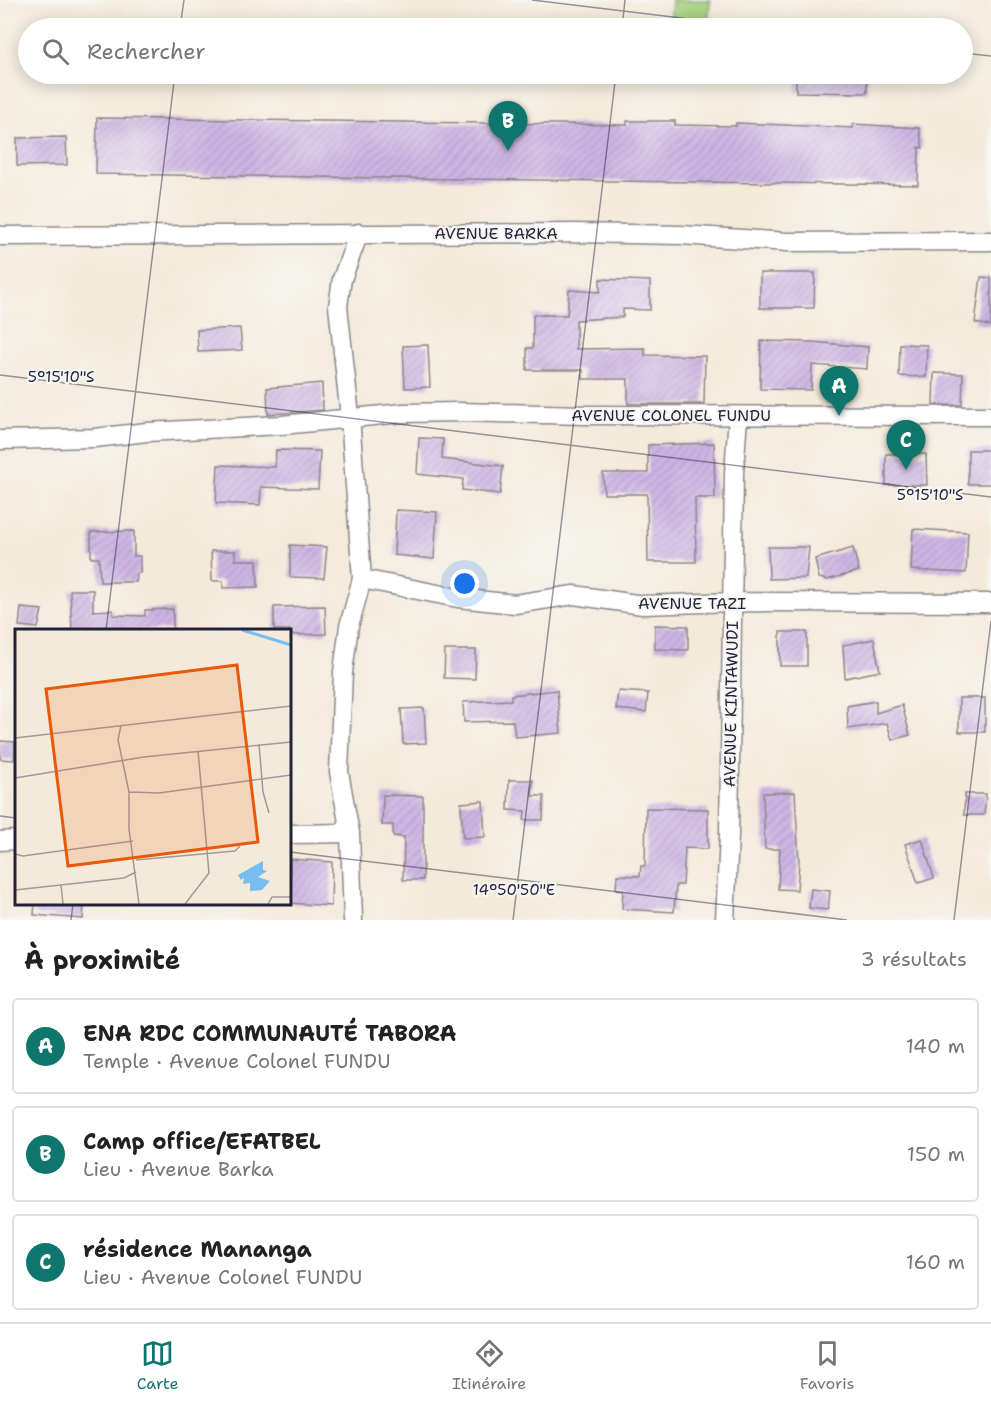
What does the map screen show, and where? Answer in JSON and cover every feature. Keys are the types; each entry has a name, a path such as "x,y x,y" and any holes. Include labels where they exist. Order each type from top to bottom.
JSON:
{"street":[{"name":"AVENUE BARKA","path":"0,236 359,233 681,235 788,242 991,241"},
{"path":"353,920 350,833 339,772 343,672 349,626 362,579 350,417 338,306 342,279 359,233"},
{"name":"AVENUE COLONEL FUNDU","path":"0,440 94,438 158,431 282,425 350,417 458,412 738,416 991,416"},
{"name":"AVENUE KINTAWUDI","path":"725,920 734,472 738,416"},
{"name":"AVENUE TAZI","path":"362,579 458,598 515,604 574,595 643,605 733,602 991,603"},
{"path":"291,834 350,833"},
{"path":"0,841 15,840"}],"green space":[{"path":"672,0 710,0 709,18 671,18"}],"building":[{"path":"796,84 867,84 867,93 796,92"},
{"path":"97,118 627,125 627,121 675,121 675,125 736,126 736,123 853,128 853,124 919,128 923,148 919,147 918,185 96,174"},
{"path":"66,137 67,165 17,166 17,138"},
{"path":"760,273 815,273 814,308 760,308"},
{"path":"981,277 991,278 991,326 975,323"},
{"path":"600,279 650,281 650,310 623,309 623,317 576,320 576,349 645,348 645,355 705,356 704,404 628,404 628,379 583,379 583,370 527,370 527,348 533,348 533,315 567,315 569,290 600,292"},
{"path":"240,328 242,350 198,352 197,330"},
{"path":"761,341 812,342 868,347 867,369 812,365 811,390 760,389"},
{"path":"900,344 927,345 926,377 899,376"},
{"path":"428,345 430,387 405,388 403,346"},
{"path":"934,373 963,374 962,405 933,405"},
{"path":"322,383 323,410 268,414 267,388"},
{"path":"419,438 443,439 442,459 503,466 500,494 462,490 463,479 417,474"},
{"path":"714,443 715,498 695,498 696,562 648,562 647,494 604,494 603,473 648,473 648,445"},
{"path":"276,450 320,451 318,489 261,487 260,505 216,503 218,465 275,467"},
{"path":"968,450 991,450 991,484 968,484"},
{"path":"886,454 926,454 927,485 886,485"},
{"path":"396,510 437,512 434,559 394,555"},
{"path":"913,529 968,532 966,573 911,570"},
{"path":"134,531 134,556 140,556 140,573 137,573 136,582 100,582 99,558 91,558 91,532"},
{"path":"290,545 327,547 324,578 290,577"},
{"path":"768,547 809,547 806,578 769,579"},
{"path":"853,548 859,571 827,580 819,578 815,559"},
{"path":"211,551 235,551 235,560 257,560 258,587 223,588 223,581 212,581"},
{"path":"70,590 93,590 93,611 113,610 113,615 145,616 145,610 173,609 173,629 72,629"},
{"path":"325,606 326,634 291,635 291,629 274,629 274,607"},
{"path":"21,608 42,610 38,628 19,626"},
{"path":"655,625 688,626 688,650 655,649"},
{"path":"780,632 807,632 807,666 780,666"},
{"path":"874,639 880,671 845,678 843,645"},
{"path":"445,650 476,650 475,679 444,678"},
{"path":"557,690 561,733 515,737 513,721 464,722 463,702 511,700 511,695"},
{"path":"618,691 648,693 646,712 616,709"},
{"path":"959,698 985,698 985,732 959,732"},
{"path":"876,701 876,713 902,705 910,735 892,740 887,723 848,729 847,706"},
{"path":"424,708 426,743 403,744 401,709"},
{"path":"0,741 15,742 14,760 0,759"},
{"path":"509,780 533,780 532,796 544,796 543,820 524,820 525,811 508,810"},
{"path":"795,792 799,862 797,890 778,889 780,849 765,849 763,793"},
{"path":"965,794 986,794 984,815 964,815"},
{"path":"383,795 423,796 423,880 403,880 404,837 393,836 393,825 382,825"},
{"path":"483,801 485,837 463,838 461,803"},
{"path":"646,808 708,809 708,849 685,848 683,885 676,885 674,912 622,909 623,890 616,889 617,875 640,876 641,866 645,866"},
{"path":"922,839 934,878 918,883 905,844"},
{"path":"291,859 332,862 331,906 291,903"},
{"path":"811,889 830,891 828,910 809,908"},
{"path":"35,905 84,905 83,919 34,915"}],"place":[{"name":"Camp office/EFATBEL","path":"508,151"},
{"name":"ENA RDC COMMUNAUTÉ TABORA","path":"839,416"},
{"name":"résidence Mananga","path":"906,470"}]}
